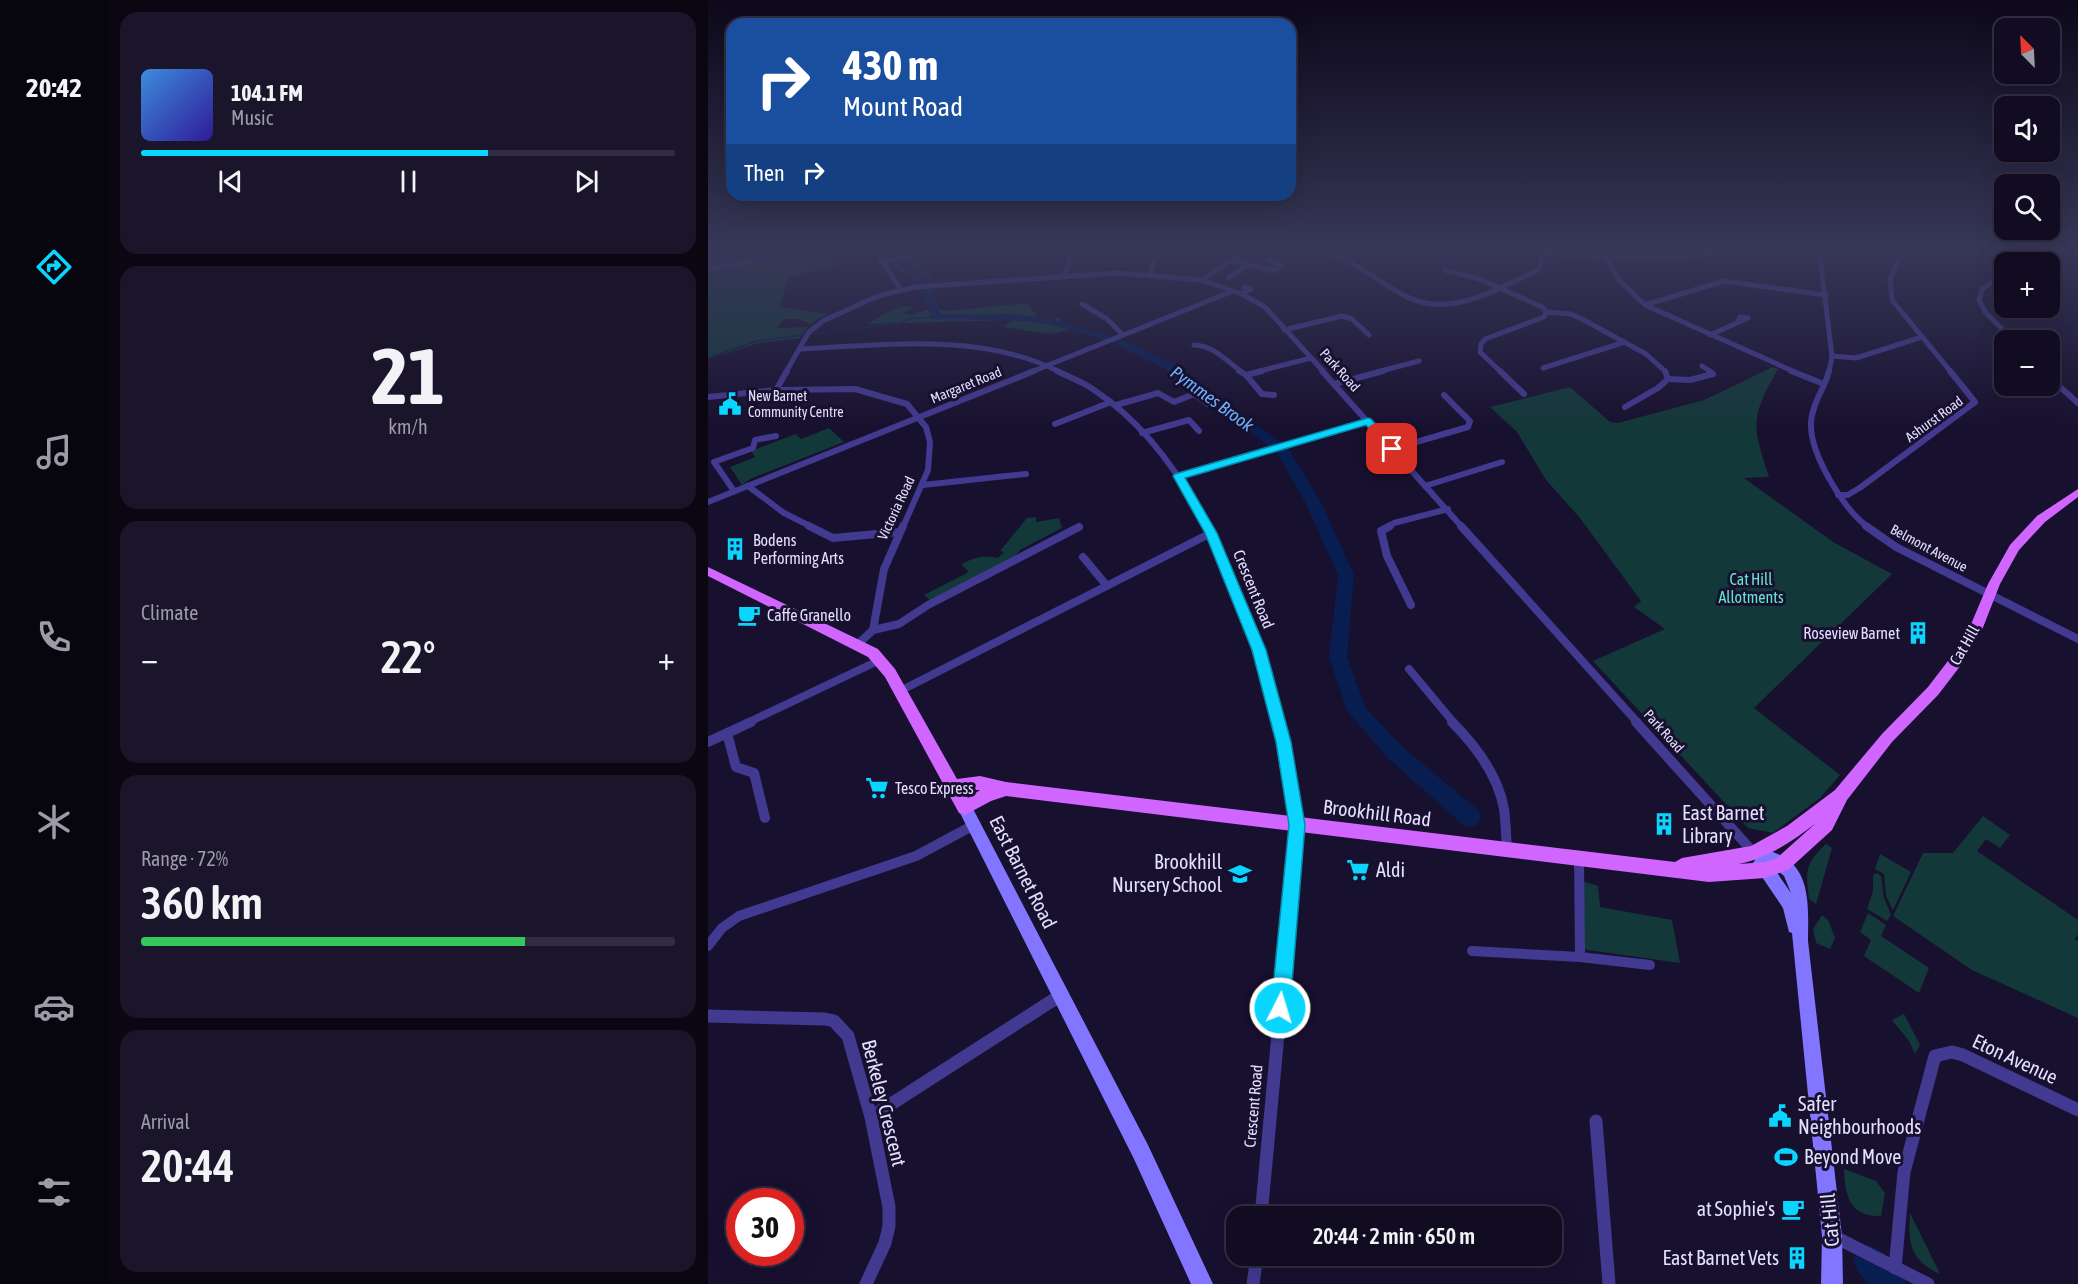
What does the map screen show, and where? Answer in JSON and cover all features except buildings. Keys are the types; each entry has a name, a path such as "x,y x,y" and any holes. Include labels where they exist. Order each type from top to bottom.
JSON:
{"main road":[{"name":"Cat Hill","path":"1774,867 1826,825 1841,795 1887,738 1946,675 1975,630 1990,594 2014,548 2026,533 2078,492"},
{"name":"East Barnet Road","path":"708,571 741,590 873,653 900,691 965,808"},
{"name":"Brookhill Road","path":"954,788 963,784 979,783 1006,789 1709,874 1774,867"},
{"name":"Brookhill Road","path":"965,808 986,795 1006,789"},
{"name":"Cat Hill","path":"1754,853 1798,828 1841,795"},
{"name":"Brookhill Road","path":"1672,868 1754,853"}],"street":[{"name":"Park Road","path":"776,390 809,332 823,321 848,309"},
{"path":"1090,309 1107,319 1120,337"},
{"name":"Margaret Road","path":"708,501 1189,309"},
{"name":"Park Road","path":"1266,309 1754,853"},
{"path":"1544,309 1546,312 1571,314 1625,342 1659,364 1668,373 1668,379"},
{"path":"1653,309 1824,384"},
{"name":"Belmont Avenue","path":"1827,309 1832,356 1811,423 1814,444 1838,495 1861,522 1890,543 2078,639"},
{"name":"Ashurst Road","path":"1838,495 1848,495 1861,487 1974,405 1974,399 1899,309"},
{"path":"1984,309 2003,330"},
{"path":"1524,394 1480,352 1481,344 1485,339 1544,317 1546,312"},
{"path":"1284,330 1342,316 1352,319 1369,335"},
{"path":"1710,335 1737,321"},
{"path":"1832,356 1853,358 1922,337"},
{"path":"1543,368 1625,342"},
{"name":"Crescent Road","path":"799,349 921,344 995,351 1047,366 1096,389 1114,404 1179,476 1211,533 1259,650 1283,742 1297,825 1262,1206"},
{"path":"1194,345 1213,349 1246,375 1262,394 1274,395"},
{"path":"1246,375 1311,358"},
{"path":"1335,384 1419,361"},
{"path":"1625,407 1658,388 1668,379 1689,380 1713,374 1702,366"},
{"path":"2060,387 2078,403"},
{"path":"708,397 776,390 855,389 907,404 920,417"},
{"path":"1055,424 1114,404 1158,393 1174,402 1194,394 1208,404"},
{"path":"1392,449 1468,427 1470,421 1444,395"},
{"name":"Victoria Road","path":"873,630 884,571 899,532 923,485 928,470 929,434 920,417"},
{"path":"1142,433 1189,420 1199,430"},
{"path":"1179,476 1368,422"},
{"path":"734,491 714,462 753,448 754,440 776,435"},
{"path":"1425,486 1502,462"},
{"path":"923,485 1026,474"},
{"path":"748,486 784,513 833,538 899,532"},
{"path":"1411,605 1387,556 1381,531 1394,523 1448,509"},
{"path":"857,645 873,630 899,624 928,605 1079,527"},
{"path":"900,691 1211,533"},
{"path":"1083,556 1107,586"},
{"path":"708,742 880,660"},
{"path":"1409,669 1447,716 1470,740 1494,777 1504,808 1507,850"},
{"path":"727,733 736,767 754,773 765,818"},
{"name":"East Barnet Road","path":"965,808 1165,1200 1202,1284"},
{"path":"708,946 722,928 740,916 916,856 974,825"},
{"name":"Cat Hill","path":"1754,853 1774,867 1789,872 1797,889 1800,905 1800,941 1832,1236 1832,1284"},
{"path":"1579,859 1580,957"},
{"path":"1472,951 1580,957 1650,964"},
{"path":"871,1117 1061,995"},
{"name":"Berkeley Crescent","path":"708,1016 825,1018 834,1021 848,1036 871,1117 889,1208 889,1226 880,1257 866,1284"},
{"name":"Eton Avenue","path":"1895,1268 1904,1172 1935,1056 1952,1052 1962,1055 2078,1110"},
{"path":"1596,1120 1609,1284"},
{"path":"1832,1236 1928,1284"},
{"path":"1252,1284 1255,1266"}],"green space":[{"path":"708,309 793,309 827,314 810,324 800,319 785,319 777,328 808,327 800,338 759,343 708,359"},
{"path":"896,309 911,309 902,314 908,315 929,309 946,311 1032,309 1041,319 1061,318 1061,325 1070,327 1069,330 1049,334 1003,327 1013,320 868,324"},
{"name":"Cat Hill Allotments","path":"1773,367 1778,369 1762,399 1757,422 1759,445 1769,477 1744,478 1833,542 1892,574 1754,708 1840,775 1820,798 1773,833 1748,828 1593,661 1665,629 1634,607 1641,601 1580,518 1546,480 1517,432 1490,407 1570,387 1610,422 1618,423 1704,400"},
{"path":"829,428 844,442 750,479 742,485 730,467 755,457 751,451 796,434 801,439"},
{"path":"1036,517 1036,522 1059,518 1062,528 1020,550 1015,556 930,600 924,595 969,572 961,564 979,557 998,558 1004,552 1000,551 1027,518"},
{"path":"1983,816 2010,835 2000,848 1986,839 1977,851 2078,920 2078,934 2075,939 2078,941 2078,1018 1972,970 1893,916 1923,853 1953,853"},
{"path":"1826,844 1832,848 1816,904 1809,899 1808,868"},
{"path":"1880,854 1911,872 1893,910 1886,896 1884,874 1875,869"},
{"path":"1877,873 1881,876 1884,898 1891,915 1887,921 1867,909 1873,891 1873,875"},
{"path":"1579,880 1598,886 1600,907 1672,920 1680,963 1581,949"},
{"path":"1868,913 1886,925 1881,936 1929,968 1919,993 1864,956 1871,940 1860,932"},
{"path":"1822,915 1828,920 1835,938 1830,949 1816,943 1813,929"},
{"path":"1904,1014 1920,1045 1915,1054 1909,1041 1892,1020"},
{"path":"1844,1169 1876,1181 1885,1193 1881,1216 1862,1213 1851,1203"},
{"path":"1910,1213 1940,1274 1922,1263 1913,1250"}],"waterway":[{"name":"Pymmes Brook","path":"934,309 936,317 1010,317 1049,321 1120,342 1169,366 1227,407 1283,451 1313,502 1346,575 1338,657 1357,711 1397,754 1470,817"},
{"path":"708,358 757,341 899,323 913,318 936,317"},
{"name":"Pymmes Brook","path":"1869,1261 1891,1284"}],"place":[{"name":"New Barnet Community Centre","path":"730,404"},
{"name":"Bodens Performing Arts","path":"735,549"},
{"name":"Caffe Granello","path":"749,615"},
{"name":"Roseview Barnet","path":"1918,633"},
{"name":"Tesco Express","path":"877,788"},
{"name":"East Barnet Library","path":"1664,824"},
{"name":"Aldi","path":"1358,870"},
{"name":"Brookhill Nursery School","path":"1240,874"},
{"name":"Safer Neighbourhoods","path":"1780,1116"},
{"name":"Beyond Move","path":"1786,1157"},
{"name":"at Sophie's","path":"1793,1209"},
{"name":"East Barnet Vets","path":"1797,1258"}],"route":[{"path":"1280,1008 1297,813 1283,742 1259,650 1211,533 1179,476 1368,422 1392,449"}]}
